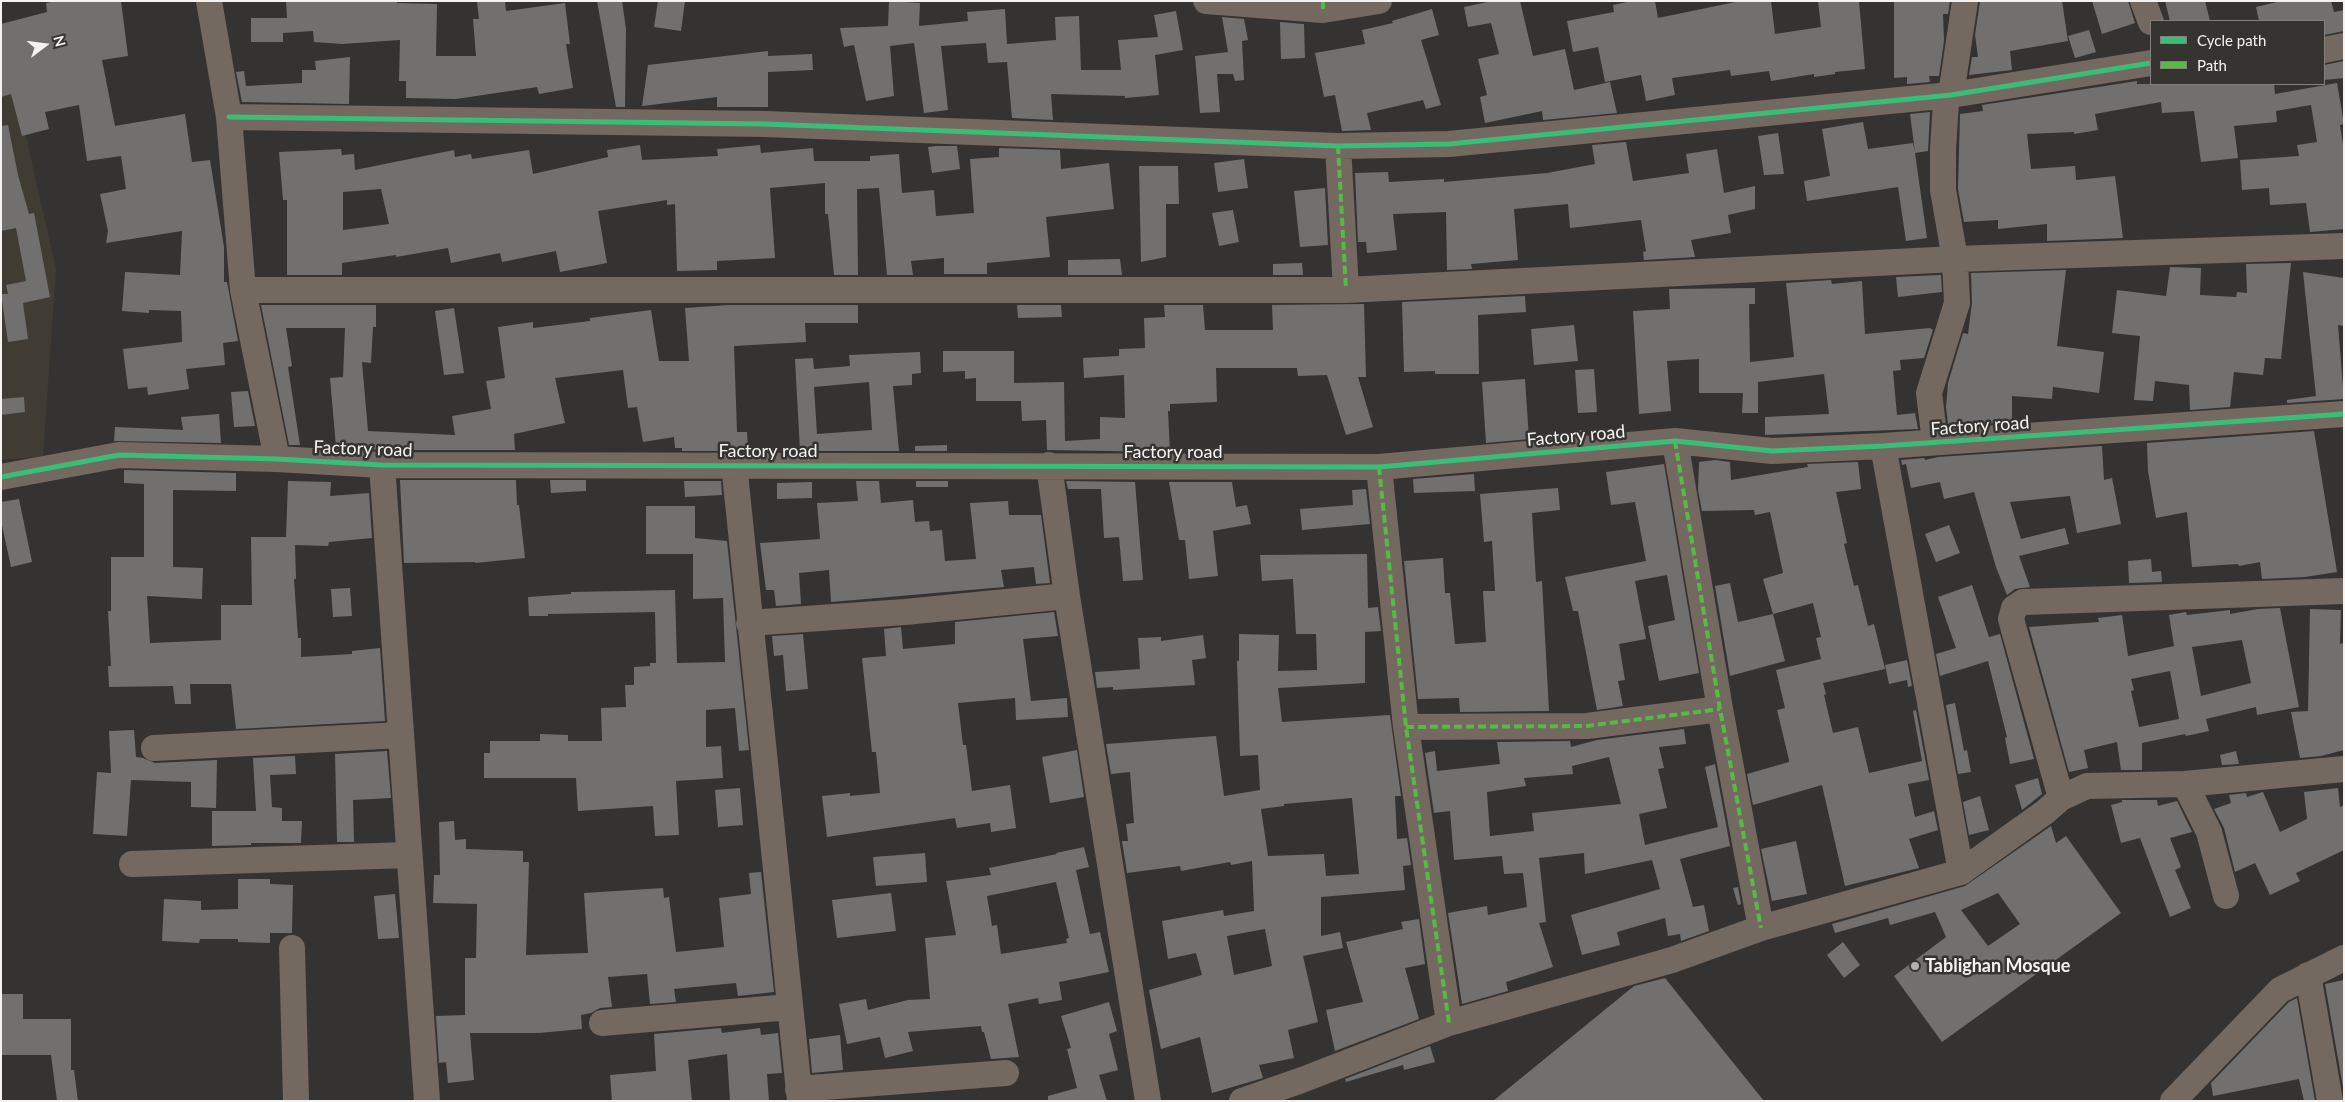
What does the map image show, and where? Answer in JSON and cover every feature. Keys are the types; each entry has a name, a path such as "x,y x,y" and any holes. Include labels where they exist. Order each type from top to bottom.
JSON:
{"street":[{"path":"209,1 229,117 243,290 277,459"},
{"path":"1206,1 1323,6 1379,1"},
{"path":"1935,442 1929,393 1957,303 1955,259 1943,190 1946,102 1951,95 1965,1"},
{"path":"2143,1 2150,20"},
{"path":"2325,50 2344,46"},
{"path":"229,117 765,124 1338,146 1449,144 1951,95 2150,63"},
{"path":"1338,146 1346,290"},
{"path":"243,290 1346,290 1955,259 2344,246"},
{"name":"Factory road","path":"1,477 119,455 277,459 382,465 734,464 1379,467 1675,441 1772,451 1882,446 2344,414"},
{"path":"1675,441 1720,709 1761,928"},
{"path":"1882,446 1961,872"},
{"path":"734,464 799,1095 1006,1073"},
{"path":"382,465 427,1101"},
{"path":"1049,465 1067,596 1148,1101"},
{"path":"1379,467 1406,727 1450,1023"},
{"path":"2061,798 2011,619 2014,608 2023,602 2344,590"},
{"path":"749,623 905,612 1067,596"},
{"path":"1406,727 1587,726 1720,709"},
{"path":"154,748 401,735"},
{"path":"1242,1101 1450,1023 1672,960 1761,928 1961,872 2046,812 2061,798 2086,786 2185,784 2344,769"},
{"path":"2185,784 2209,832 2226,896"},
{"path":"132,864 409,855"},
{"path":"292,948 296,1101"},
{"path":"2173,1101 2280,990 2344,958"},
{"path":"2308,975 2330,1101"},
{"path":"602,1023 790,1007"},
{"path":"2200,1101 2211,1062"}],"shaded area":[{"path":"1,26 56,269 43,457 1,460"}],"building":[{"path":"57,1 121,1 128,56 102,60 115,126 185,114 192,162 210,160 224,247 224,282 227,282 238,341 223,343 225,365 186,369 189,389 148,395 147,387 128,389 123,349 182,342 181,311 149,310 149,313 122,311 125,272 180,275 182,231 106,243 108,231 100,194 126,189 121,156 87,161 79,105 45,112 49,129 22,136 11,94 1,97 1,24 47,12 46,3"},
{"path":"286,1 397,1 397,3 437,4 436,56 476,56 473,19 479,19 477,2 505,1 506,11 565,3 570,44 566,44 573,88 539,94 537,87 456,99 406,98 406,81 399,81 400,40 342,44 314,42 313,31 283,33 283,42 251,42 251,18 287,18"},
{"path":"597,1 622,1 626,29 625,107 616,107"},
{"path":"658,1 685,1 681,31 654,27"},
{"path":"889,1 920,3 919,26 968,21 967,12 1005,9 1007,44 1056,40 1055,17 1079,16 1081,70 1121,70 1118,40 1158,37 1154,15 1176,11 1183,50 1155,55 1159,95 1125,98 1125,96 1051,94 1053,120 1012,118 1007,62 988,63 986,43 941,46 948,110 924,113 914,43 890,46 894,96 866,101 854,45 844,47 840,28 888,26"},
{"path":"1492,1 1520,1 1533,56 1565,49 1574,90 1610,82 1617,113 1543,120 1542,111 1485,123 1480,97 1487,95 1478,59 1499,54 1491,23 1468,27 1464,7"},
{"path":"1632,1 1655,1 1658,18 1740,1 1771,1 1775,34 1821,27 1818,1 1859,1 1865,69 1771,81 1769,71 1731,76 1730,70 1672,78 1675,95 1646,101 1641,75 1605,82 1598,47 1573,52 1567,21 1614,12 1613,5"},
{"path":"1894,1 1950,1 1948,14 1943,14 1944,41 1939,76 1929,76 1930,82 1907,84 1907,77 1894,78"},
{"path":"1980,1 2062,1 2068,41 2010,51 2012,70 1969,75 1972,57 1978,57 1975,35"},
{"path":"2092,1 2128,1 2135,23 2102,34"},
{"path":"2165,1 2205,1 2210,20 2170,20"},
{"path":"2281,1 2331,1 2334,12 2344,10 2344,31 2325,35 2325,20 2259,20 2256,7"},
{"path":"1432,9 1439,35 1421,40 1441,105 1426,109 1423,100 1367,113 1371,130 1342,131 1335,95 1324,97 1315,53 1365,44 1362,30 1393,23 1392,21"},
{"path":"1222,17 1244,19 1248,40 1242,41 1244,80 1235,81 1233,74 1217,74 1220,112 1200,113 1195,56 1228,52"},
{"path":"1280,22 1304,24 1305,58 1281,59"},
{"path":"2089,30 2096,52 2075,58 2068,36"},
{"path":"768,51 768,56 812,54 813,70 768,72 768,107 717,107 717,97 642,106 648,65"},
{"path":"350,57 349,104 242,102 236,72 244,71 246,86 302,83 302,70 316,70 315,61"},
{"path":"2344,61 2344,78 2325,80 2325,65"},
{"path":"2137,81 2137,84 2150,85 2274,85 2275,94 2337,83 2344,124 2340,125 2344,151 2344,229 2310,232 2306,203 2270,205 2269,188 2242,190 2240,160 2299,156 2297,145 2317,142 2311,105 2276,111 2277,122 2234,126 2238,158 2201,162 2194,111 2162,113 2161,102 2095,114 2098,130 2074,134 2074,132 2027,134 2031,169 2075,166 2076,180 2115,176 2123,238 2047,241 2047,224 1998,229 1998,220 1964,222 1958,189 1960,114 1983,111 1982,105"},
{"path":"1930,112 1928,151 1915,153 1927,238 1906,241 1898,187 1807,201 1804,181 1830,176 1822,129 1863,122 1868,149 1913,143 1915,152 1910,114"},
{"path":"8,125 18,175 29,214 34,213 50,297 23,303 28,339 8,342 1,294 8,294 6,285 26,281 16,228 1,231 1,126"},
{"path":"1778,133 1784,174 1764,175 1758,136"},
{"path":"1626,142 1633,181 1689,173 1686,154 1717,149 1724,193 1755,186 1755,209 1728,215 1731,233 1691,240 1695,257 1644,260 1643,252 1646,251 1641,220 1570,228 1568,204 1514,209 1518,260 1471,264 1472,269 1447,270 1446,212 1393,214 1397,250 1367,253 1366,242 1358,242 1355,173 1388,172 1389,182 1444,179 1444,182 1547,173 1595,164 1592,145"},
{"path":"640,145 642,160 718,156 717,149 760,145 761,153 813,148 814,161 870,161 870,156 899,154 902,193 934,190 936,216 974,213 970,159 999,157 999,148 1060,150 1061,169 1109,163 1114,209 1046,217 1050,257 987,263 987,274 944,274 944,258 911,261 913,275 887,275 879,188 857,189 858,275 834,275 828,214 825,214 825,183 770,188 775,258 717,261 717,270 677,271 675,204 667,205 667,200 598,211 607,263 560,272 556,251 502,262 500,253 451,263 448,248 396,257 396,255 342,263 342,275 287,275 287,200 283,200 279,152 341,149 342,155 354,154 355,170 454,150 455,157 471,154 472,159 529,150 533,174 608,157 607,150","holes":["381,189 389,224 343,230 343,192"]},
{"path":"957,146 960,169 932,173 928,147"},
{"path":"1244,159 1248,188 1218,192 1214,163"},
{"path":"1139,166 1178,166 1179,204 1166,204 1166,257 1141,262"},
{"path":"1325,188 1328,245 1300,247 1294,191"},
{"path":"1233,210 1239,242 1219,246 1212,213"},
{"path":"1120,259 1122,275 1068,275 1068,260"},
{"path":"1302,263 1303,275 1273,275 1273,264"},
{"path":"2291,263 2281,359 2265,358 2263,375 2234,372 2230,407 2190,410 2189,385 2155,381 2153,401 2134,400 2140,336 2112,333 2117,290 2166,296 2170,267 2201,268 2200,295 2236,297 2237,292 2247,293 2246,264"},
{"path":"2066,270 2057,346 2104,352 2099,393 2053,387 2052,399 2012,396 2012,422 1948,424 1946,407 1948,383 1963,333 1968,334 1972,303 1971,273"},
{"path":"2303,272 2344,278 2344,326 2338,325 2344,399 2287,403 2287,400 2316,396"},
{"path":"1941,275 1942,292 1898,297 1896,277"},
{"path":"1831,280 1832,284 1862,281 1865,334 1930,328 1933,330 1924,358 1900,360 1901,370 1893,371 1897,415 1915,413 1918,429 1765,435 1765,417 1829,414 1824,374 1758,382 1758,413 1742,413 1743,393 1699,393 1699,359 1667,361 1671,411 1639,414 1633,311 1670,309 1669,289 1755,288 1755,304 1749,304 1750,362 1794,357 1786,283"},
{"path":"1525,296 1526,312 1478,315 1479,374 1435,374 1435,371 1404,372 1402,302"},
{"path":"1364,304 1366,377 1358,377 1373,427 1346,435 1327,375 1298,376 1297,368 1216,368 1217,402 1170,404 1170,411 1168,411 1170,452 1047,450 1046,420 1022,421 1021,401 976,401 976,378 965,379 965,371 943,372 943,351 1014,351 1014,383 1064,382 1065,441 1100,439 1100,417 1125,418 1124,375 1084,378 1083,358 1119,356 1119,349 1145,348 1144,318 1165,317 1164,305 1203,305 1205,330 1273,330 1272,305"},
{"path":"261,305 376,305 376,327 373,327 371,363 362,362 368,431 455,435 452,416 491,409 486,381 505,378 498,327 533,322 533,328 590,321 590,318 651,310 659,361 689,361 685,308 729,305 858,305 858,323 805,323 806,342 734,346 737,432 747,432 748,451 682,451 682,448 675,448 674,437 643,442 637,407 628,408 623,370 555,378 565,423 514,434 515,450 382,450 336,447 330,378 343,377 345,328 286,328 292,366 288,367 300,445 289,445"},
{"path":"1017,305 1061,305 1062,317 1018,318"},
{"path":"454,308 464,373 444,375 435,311"},
{"path":"1574,325 1578,361 1534,365 1531,329"},
{"path":"920,352 921,373 912,374 912,385 893,386 899,451 800,451 795,359 813,358 814,369 850,366 849,355","holes":["869,382 872,430 817,434 814,387"]},
{"path":"1594,369 1597,412 1578,413 1575,370"},
{"path":"1525,379 1529,439 1486,443 1482,382"},
{"path":"248,391 255,426 234,427 231,392"},
{"path":"24,397 25,412 1,415 1,399"},
{"path":"219,414 221,443 114,441 115,427 183,430 181,417"},
{"path":"1583,430 1584,434 1532,438 1532,436"},
{"path":"2314,431 2337,572 2305,577 2262,579 2260,562 2239,566 2238,564 2192,567 2187,512 2156,518 2148,471 2147,443"},
{"path":"947,445 947,451 915,451 915,446"},
{"path":"2102,446 2104,480 2112,478 2121,524 2077,533 2070,496 2010,502 2021,539 2065,528 2069,544 2019,556 2030,587 2015,589 2007,595 1996,567 1974,492 1944,499 1940,482 1911,488 1906,464 1902,465 1901,460 1924,458 1925,460 1938,457"},
{"path":"1715,460 1730,462 1731,480 1808,467 1807,464 1858,462 1861,489 1836,492 1847,543 1844,544 1854,586 1858,585 1868,626 1874,624 1885,669 1823,683 1826,694 1824,695 1833,733 1858,727 1869,773 1922,761 1913,711 1916,710 1929,780 1908,784 1915,817 1934,811 1938,830 1909,839 1919,868 1845,886 1822,785 1753,805 1747,774 1789,762 1777,710 1785,708 1776,670 1821,659 1816,638 1821,637 1813,603 1773,614 1763,579 1783,573 1770,512 1755,515 1754,510 1702,511 1698,490 1699,462"},
{"path":"1664,464 1699,673 1659,681 1648,626 1675,620 1667,575 1635,581 1646,639 1619,644 1625,680 1618,681 1623,706 1597,710 1578,611 1573,611 1565,577 1646,561 1635,502 1611,505 1606,472"},
{"path":"124,470 236,473 236,491 173,490 173,567 203,568 202,599 147,596 150,643 221,640 221,605 252,605 251,537 286,537 288,481 331,482 330,496 369,493 372,538 329,542 328,546 295,545 296,579 294,579 298,638 301,638 301,657 352,654 352,651 380,648 385,721 236,729 231,684 190,684 191,704 175,704 173,686 109,687 108,666 111,666 108,611 111,611 111,557 144,557 144,484 124,483"},
{"path":"1474,474 1475,491 1414,493 1413,479"},
{"path":"400,480 516,480 517,505 519,505 525,558 475,563 404,563"},
{"path":"550,480 586,480 586,491 551,493"},
{"path":"684,481 721,481 722,495 685,497"},
{"path":"856,481 879,481 881,503 913,500 915,522 929,521 930,531 942,530 945,561 976,559 970,503 1008,501 1009,515 1041,515 1050,583 1036,584 1034,567 1001,570 1004,587 831,602 829,570 799,573 801,604 776,606 774,590 766,590 760,543 820,539 817,503 858,501"},
{"path":"916,481 948,481 948,487 916,487"},
{"path":"1066,481 1135,482 1143,580 1123,581 1119,537 1104,538 1101,489 1068,489"},
{"path":"812,482 812,498 777,499 777,483"},
{"path":"1169,482 1232,482 1236,507 1247,505 1251,524 1213,531 1218,576 1189,579 1185,540 1179,540"},
{"path":"1558,488 1560,510 1532,513 1536,582 1542,581 1549,711 1460,712 1459,698 1418,699 1404,561 1443,558 1445,593 1450,593 1455,644 1486,642 1483,591 1495,591 1492,541 1484,542 1480,494"},
{"path":"1366,489 1370,524 1302,530 1300,509 1353,505 1352,490"},
{"path":"19,499 32,562 11,567 1,521 1,502"},
{"path":"646,506 695,506 695,538 727,541 749,750 739,751 735,708 706,710 706,747 721,746 723,778 676,781 679,835 655,836 653,806 578,811 576,778 484,778 484,753 490,753 490,741 540,741 540,734 568,735 568,741 602,741 601,708 626,707 625,685 634,685 634,667 650,666 650,663 656,663 655,612 529,616 528,597 571,594 571,592 675,590 677,663 725,662 723,598 693,599 693,554 646,554"},
{"path":"1949,525 1960,553 1936,562 1925,534"},
{"path":"1367,554 1368,608 1378,607 1381,631 1365,632 1365,683 1278,688 1282,722 1390,715 1401,796 1395,796 1397,839 1407,838 1411,865 1403,866 1405,890 1321,897 1321,936 1340,932 1343,948 1303,956 1318,1022 1288,1030 1294,1058 1259,1065 1263,1078 1212,1093 1200,1037 1161,1049 1149,990 1202,975 1196,953 1168,959 1162,921 1223,910 1224,916 1254,911 1252,861 1231,865 1230,862 1181,871 1180,866 1127,873 1122,841 1128,841 1126,824 1134,823 1130,772 1111,774 1106,744 1216,736 1224,796 1260,790 1258,755 1240,756 1237,661 1239,661 1239,634 1279,635 1278,671 1317,670 1316,634 1296,634 1293,579 1262,581 1260,555","holes":["1352,798 1359,874 1326,876 1324,854 1268,856 1261,809 1284,806 1284,804","1265,929 1272,966 1234,975 1227,936"]},
{"path":"2151,559 2152,572 2161,571 2162,582 2129,583 2128,561"},
{"path":"1730,583 1738,622 1773,614 1785,661 1730,676 1715,586"},
{"path":"1972,585 1989,637 2000,634 2034,759 2010,764 2005,738 2007,737 1988,661 1940,676 1936,654 1956,648 1938,597"},
{"path":"350,588 352,616 333,617 331,589"},
{"path":"2280,608 2299,707 2257,715 2256,707 2206,719 2209,731 2142,743 2142,770 2121,770 2117,742 2084,750 2088,768 2069,772 2029,627 2099,622 2098,618 2122,615 2128,656 2174,646 2169,615 2186,612 2187,615 2230,610 2230,614 2258,609","holes":["2242,640 2251,683 2201,696 2192,647","2170,671 2179,719 2139,727 2131,691 2134,690 2131,679"]},
{"path":"2310,609 2341,610 2340,644 2344,643 2344,750 2321,756 2300,758 2291,712 2308,711"},
{"path":"1054,612 1058,636 1023,639 1031,701 1067,698 1068,717 1016,720 1015,698 958,703 963,745 966,745 972,791 1010,785 1016,828 991,832 990,823 957,828 955,818 827,837 822,796 850,793 850,796 880,793 876,752 872,752 862,658 886,656 884,629 901,627 903,649 955,644 955,622"},
{"path":"803,634 808,689 786,691 783,655 774,656 772,636"},
{"path":"1203,635 1206,658 1192,660 1195,685 1113,690 1113,687 1097,688 1095,672 1140,669 1138,638 1161,637 1161,641"},
{"path":"1907,660 1912,686 1908,687 1907,680 1889,684 1885,665"},
{"path":"1955,703 1964,751 1967,750 1971,772 1958,774 1946,705"},
{"path":"1684,729 1686,744 1659,747 1664,768 1658,769 1667,808 1639,814 1645,845 1718,827 1705,767 1715,764 1730,846 1680,859 1693,907 1704,905 1709,931 1681,941 1680,934 1668,936 1665,918 1617,932 1620,945 1582,955 1571,915 1660,889 1652,860 1585,874 1584,853 1539,858 1546,922 1539,923 1553,967 1506,982 1508,991 1462,1004 1448,913 1487,906 1488,915 1527,907 1523,873 1504,874 1502,856 1454,860 1450,811 1434,813 1425,753 1435,751 1437,771 1500,764 1497,742 1570,741 1571,747 1597,740","holes":["1609,757 1621,804 1532,813 1534,831 1490,836 1487,792 1526,786 1524,778 1573,774 1572,766"]},
{"path":"134,730 136,757 155,763 217,760 216,808 191,807 191,782 131,780 127,836 93,834 97,772 111,773 109,731"},
{"path":"1077,750 1084,797 1050,803 1042,757"},
{"path":"387,751 391,798 353,800 354,842 337,842 335,754"},
{"path":"2236,751 2239,764 2222,765 2220,755"},
{"path":"295,756 296,774 270,775 272,807 282,808 282,821 302,821 301,843 251,843 251,845 212,846 212,811 256,811 253,758"},
{"path":"2038,778 2042,794 2022,810 2015,785"},
{"path":"740,788 743,825 718,827 715,790"},
{"path":"2338,788 2340,807 2344,805 2344,850 2296,873 2300,881 2270,895 2255,863 2235,872 2224,828 2214,809 2231,803 2229,795 2246,793 2247,797 2263,792 2280,832 2307,819 2304,792"},
{"path":"1980,796 1989,830 1969,835 1963,802"},
{"path":"2122,800 2157,800 2158,806 2177,801 2192,832 2170,838 2181,867 2175,870 2191,908 2170,917 2140,838 2121,843 2111,805 2122,802"},
{"path":"454,821 455,840 466,839 466,849 523,851 523,862 529,862 526,955 588,953 584,893 663,888 664,898 669,897 676,952 724,947 719,898 751,894 749,873 761,872 774,992 738,996 736,983 674,989 676,1002 650,1004 647,974 608,977 612,1007 600,1008 591,1013 581,1015 582,1029 539,1033 470,1033 474,1080 448,1083 446,1062 439,1063 436,1016 465,1015 465,958 476,958 477,904 433,903 434,875 440,875 439,822"},
{"path":"2051,826 2056,843 2066,836 2121,913 1942,1042 1894,976 1946,937 1935,912 1890,925 1888,918 1835,933 1832,924 1965,886","holes":["1998,893 2020,924 1988,946 1961,910"]},
{"path":"1796,841 1807,894 1772,901 1761,849"},
{"path":"1084,847 1089,867 1076,870 1090,934 1100,932 1109,972 1059,982 1062,1000 1039,1004 1038,998 1008,1004 1019,1057 991,1059 981,1026 908,1032 913,1051 885,1058 880,1037 847,1044 839,1004 866,999 868,1010 908,1000 930,999 925,938 956,935 946,881 991,875 989,868","holes":["1056,882 1069,938 1066,939 1067,943 1001,954 997,925 992,926 987,896"]},
{"path":"925,853 927,882 876,886 873,857"},
{"path":"238,879 270,879 270,884 293,885 292,933 270,933 270,943 238,942 238,939 200,939 199,943 162,941 164,899 201,901 201,910 238,909"},
{"path":"1738,887 1741,904 1738,905 1733,888"},
{"path":"891,893 896,931 837,938 832,900"},
{"path":"395,894 399,938 378,939 374,896"},
{"path":"1419,919 1425,964 1405,968 1419,1019 1335,1051 1326,1010 1363,1002 1346,942 1403,929 1401,922"},
{"path":"1843,942 1860,965 1844,978 1827,955"},
{"path":"1665,978 1764,1101 1493,1101 1634,986"},
{"path":"2344,980 2344,1093 2325,984"},
{"path":"1,994 23,994 23,1019 71,1019 71,1070 74,1070 78,1101 57,1101 51,1055 1,1055"},
{"path":"2297,998 2315,1101 2304,1101 2299,1079 2213,1096 2211,1083 2289,1002"},
{"path":"1109,1002 1117,1031 1109,1034 1118,1070 1099,1075 1107,1101 1048,1101 1048,1096 1077,1088 1067,1049 1071,1048 1061,1016"},
{"path":"721,1028 722,1033 760,1028 761,1035 778,1033 782,1073 767,1074 769,1101 730,1101 727,1054 688,1060 692,1101 612,1101 610,1075 656,1071 654,1034"},
{"path":"840,1035 843,1070 812,1073 809,1039"},
{"path":"1430,1046 1435,1062 1404,1070 1403,1065 1346,1082 1345,1079"}],"marked path":[{"path":"1323,1 1323,10"},
{"path":"1338,146 1346,290"},
{"path":"1675,441 1720,709 1761,928"},
{"path":"1379,467 1406,727 1449,1023"},
{"path":"1406,727 1587,726 1720,709"}],"cycle path":[{"path":"229,117 765,124 1338,146 1449,144 1951,95 2150,63"},
{"path":"1,477 119,455 277,459 382,465 1379,467 1675,441 1772,451 1883,446 2344,414"}],"place":[{"name":"Tablighan Mosque","path":"1915,966"}]}
